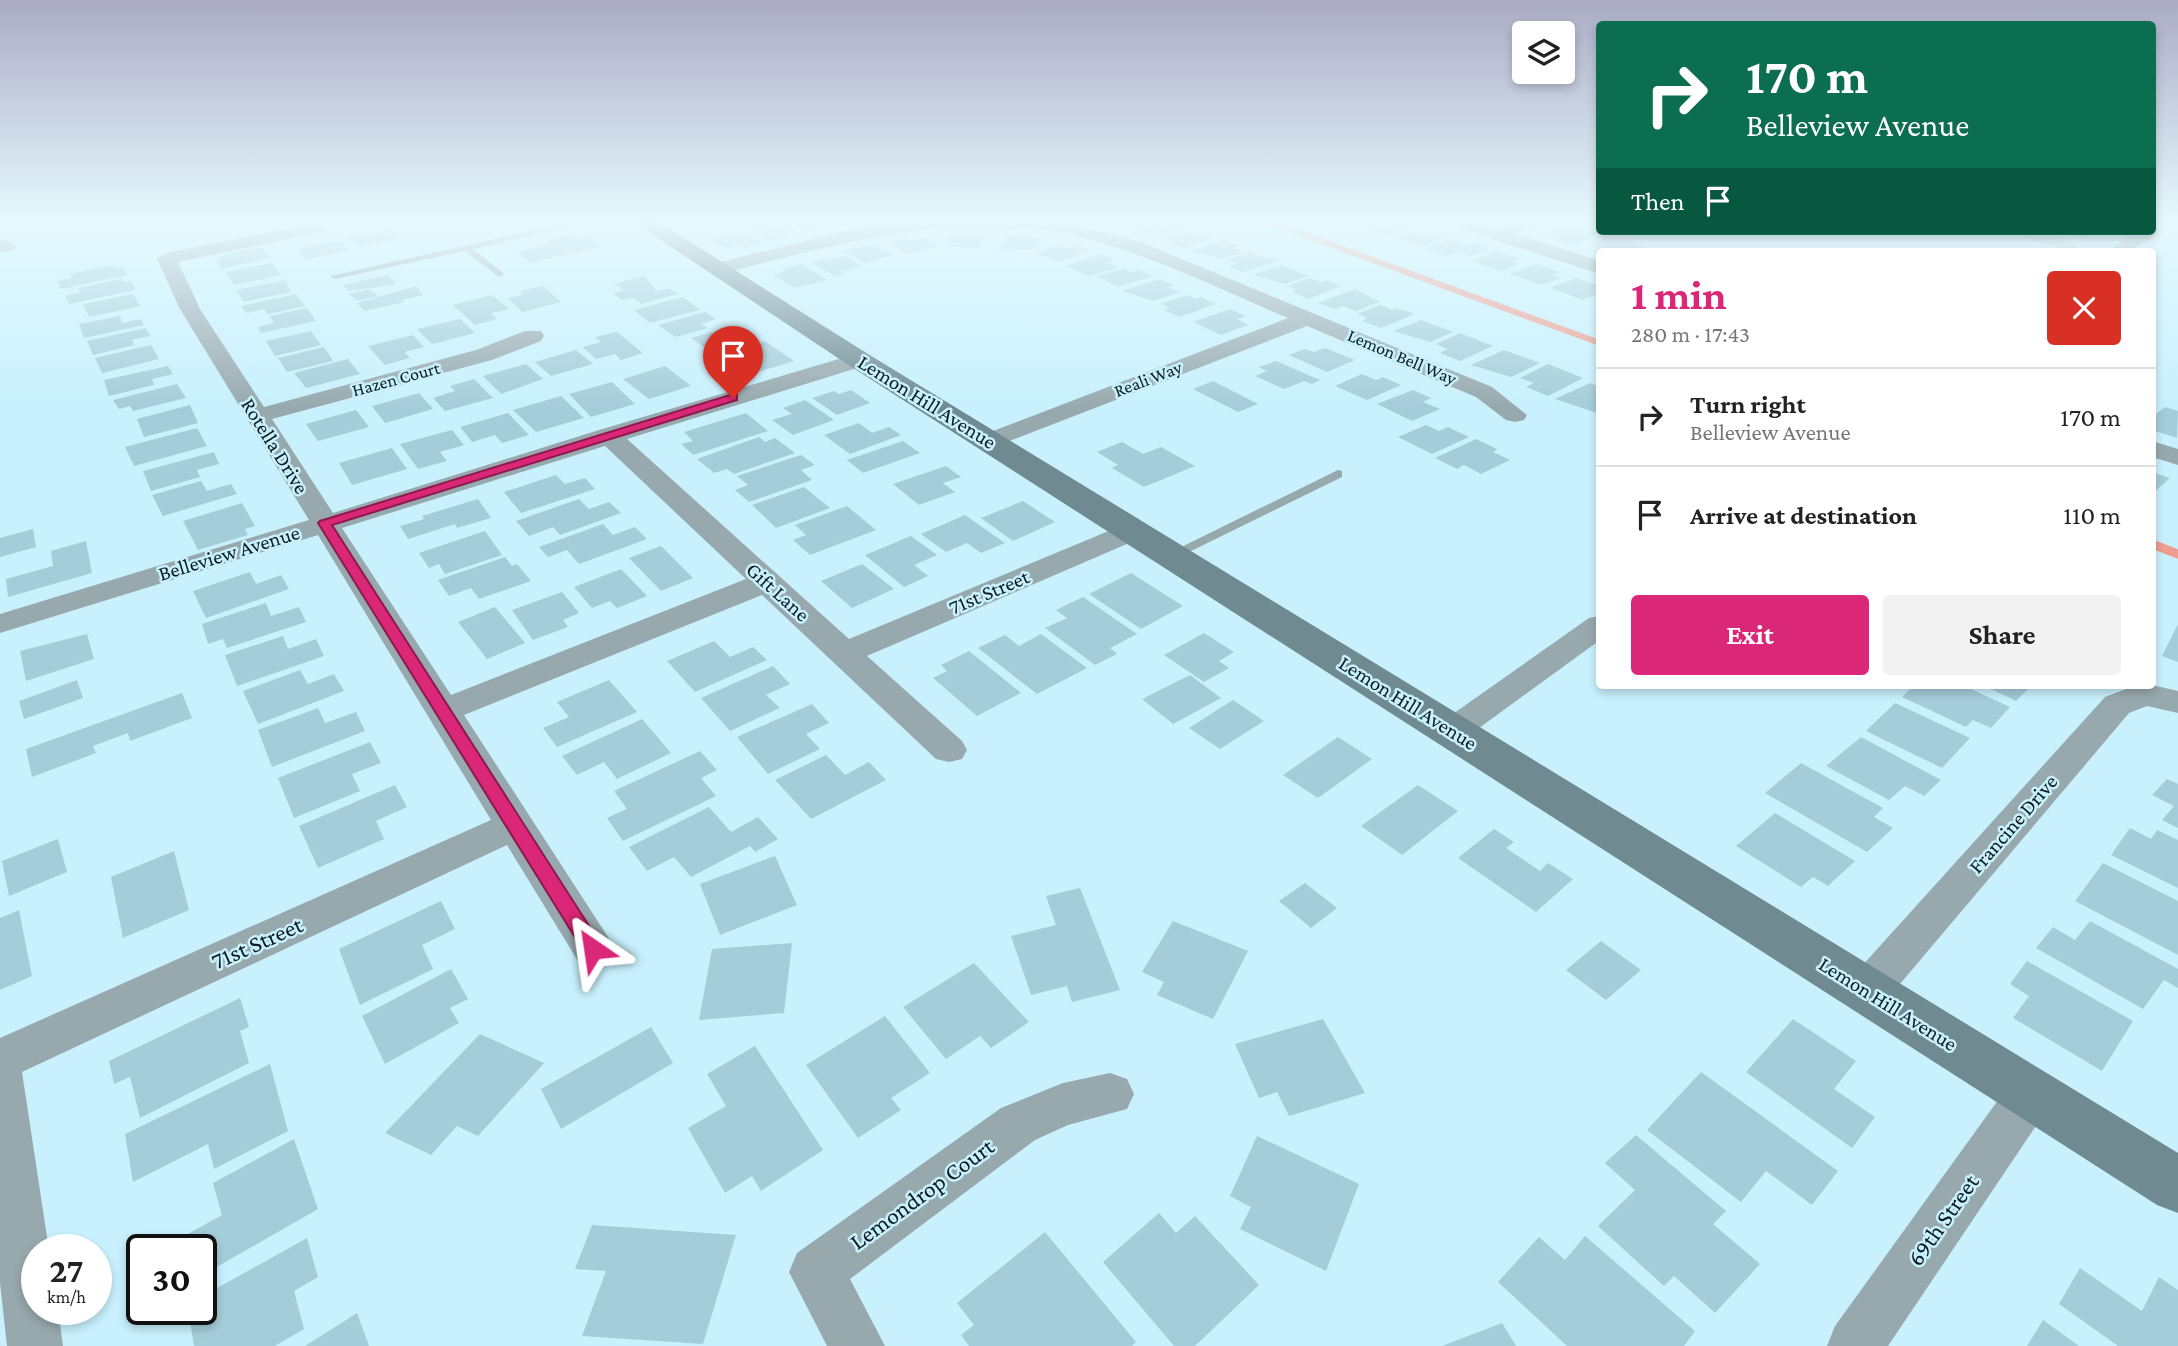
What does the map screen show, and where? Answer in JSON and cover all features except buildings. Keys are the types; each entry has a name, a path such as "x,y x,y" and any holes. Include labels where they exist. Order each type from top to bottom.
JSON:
{"street":[{"name":"Rotella Drive","path":"178,282 190,309 593,949"},
{"name":"Lemon Hill Avenue","path":"736,282 2178,1185"},
{"name":"Lemon Bell Way","path":"1220,282 1484,392 1515,415"},
{"name":"Reali Way","path":"989,440 1307,317"},
{"name":"Hazen Court","path":"257,416 484,355 533,336"},
{"name":"Belleview Avenue","path":"0,624 859,360"},
{"name":"Gift Lane","path":"608,435 949,750"},
{"path":"2156,450 2178,457"},
{"name":"71st Street","path":"845,653 1133,531"},
{"path":"442,711 767,582"},
{"path":"1452,731 1596,628"},
{"name":"Francine Drive","path":"1867,992 2117,705 2145,694 2178,702"},
{"name":"71st Street","path":"0,1060 515,825"},
{"path":"0,1074 35,1346"},
{"name":"69th Street","path":"1854,1346 2031,1093"},
{"name":"Lemondrop Court","path":"857,1346 816,1272 1018,1124 1063,1105 1110,1094"}],"lane":[{"path":"1172,555 1338,474"}],"waterway":[{"path":"1433,282 1596,342"},
{"path":"2156,546 2178,554"}],"route":[{"path":"593,949 324,523 733,398"}]}
